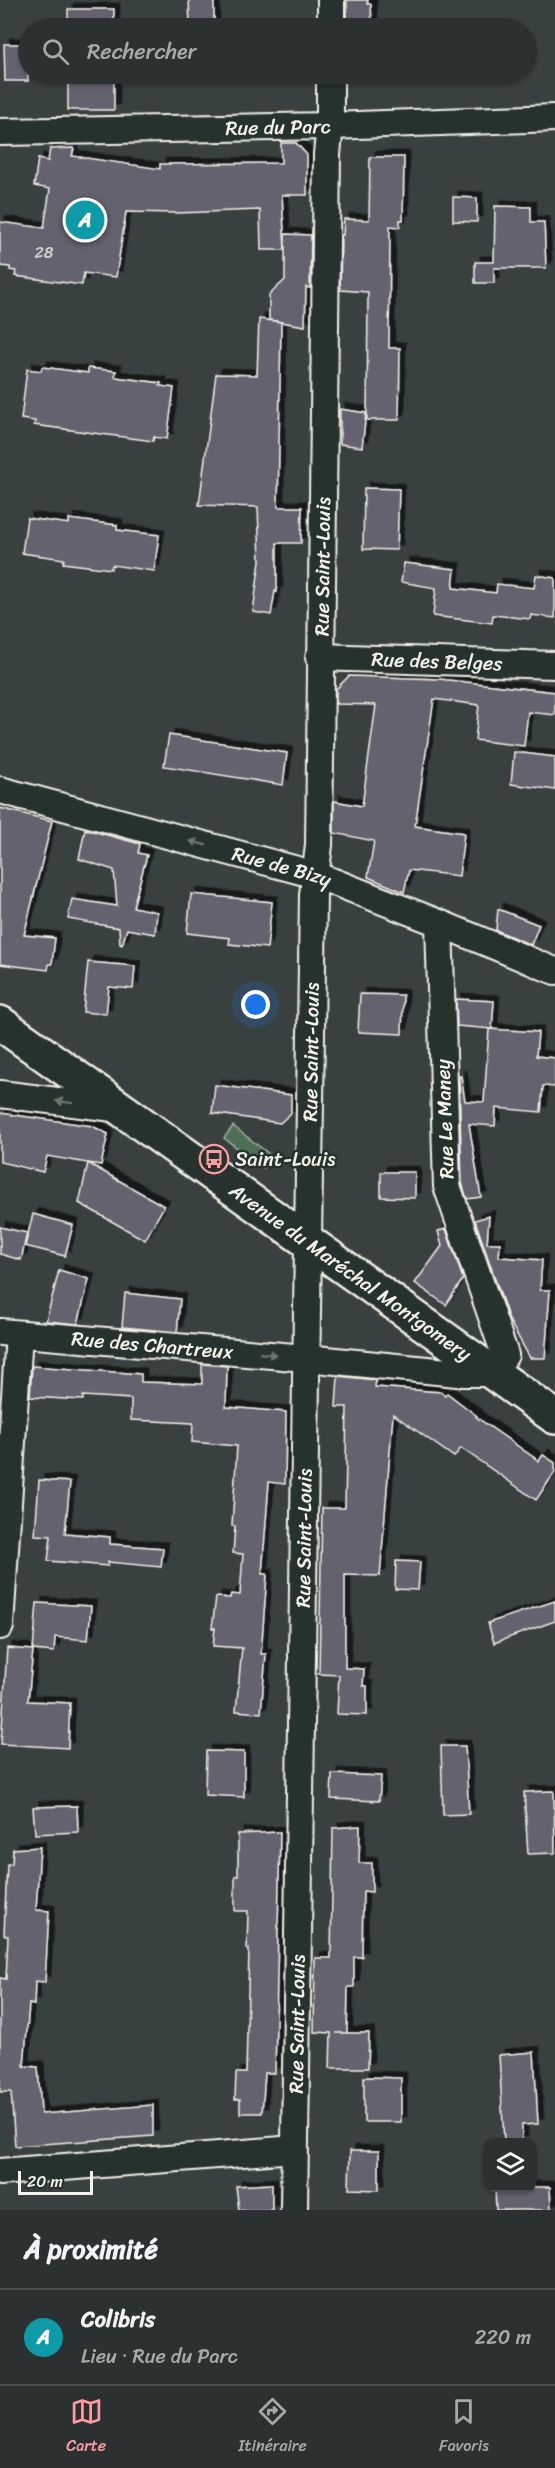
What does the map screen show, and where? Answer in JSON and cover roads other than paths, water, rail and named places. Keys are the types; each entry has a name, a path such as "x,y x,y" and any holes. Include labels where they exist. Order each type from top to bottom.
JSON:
{"main road":[{"name":"Avenue du Maréchal Montgomery","path":"0,1023 555,1417"}],"street":[{"path":"331,0 331,18"},
{"name":"Rue Saint-Louis","path":"294,2210 307,1241 313,895 319,845 319,657 330,84"},
{"name":"Rue du Parc","path":"0,132 330,126 555,118"},
{"name":"Rue des Belges","path":"319,657 555,665"},
{"name":"Rue de Bizy","path":"0,790 316,875 555,971"},
{"name":"Rue Le Maney","path":"440,923 447,1186 505,1355 493,1373"},
{"path":"0,1094 122,1110"},
{"path":"0,1626 10,1333"},
{"name":"Rue des Chartreux","path":"10,1333 457,1373 493,1373"},
{"path":"0,2172 294,2149"}],"place":[{"name":"Colibris","path":"85,220"},
{"name":"Saint-Louis","path":"214,1159"}]}
